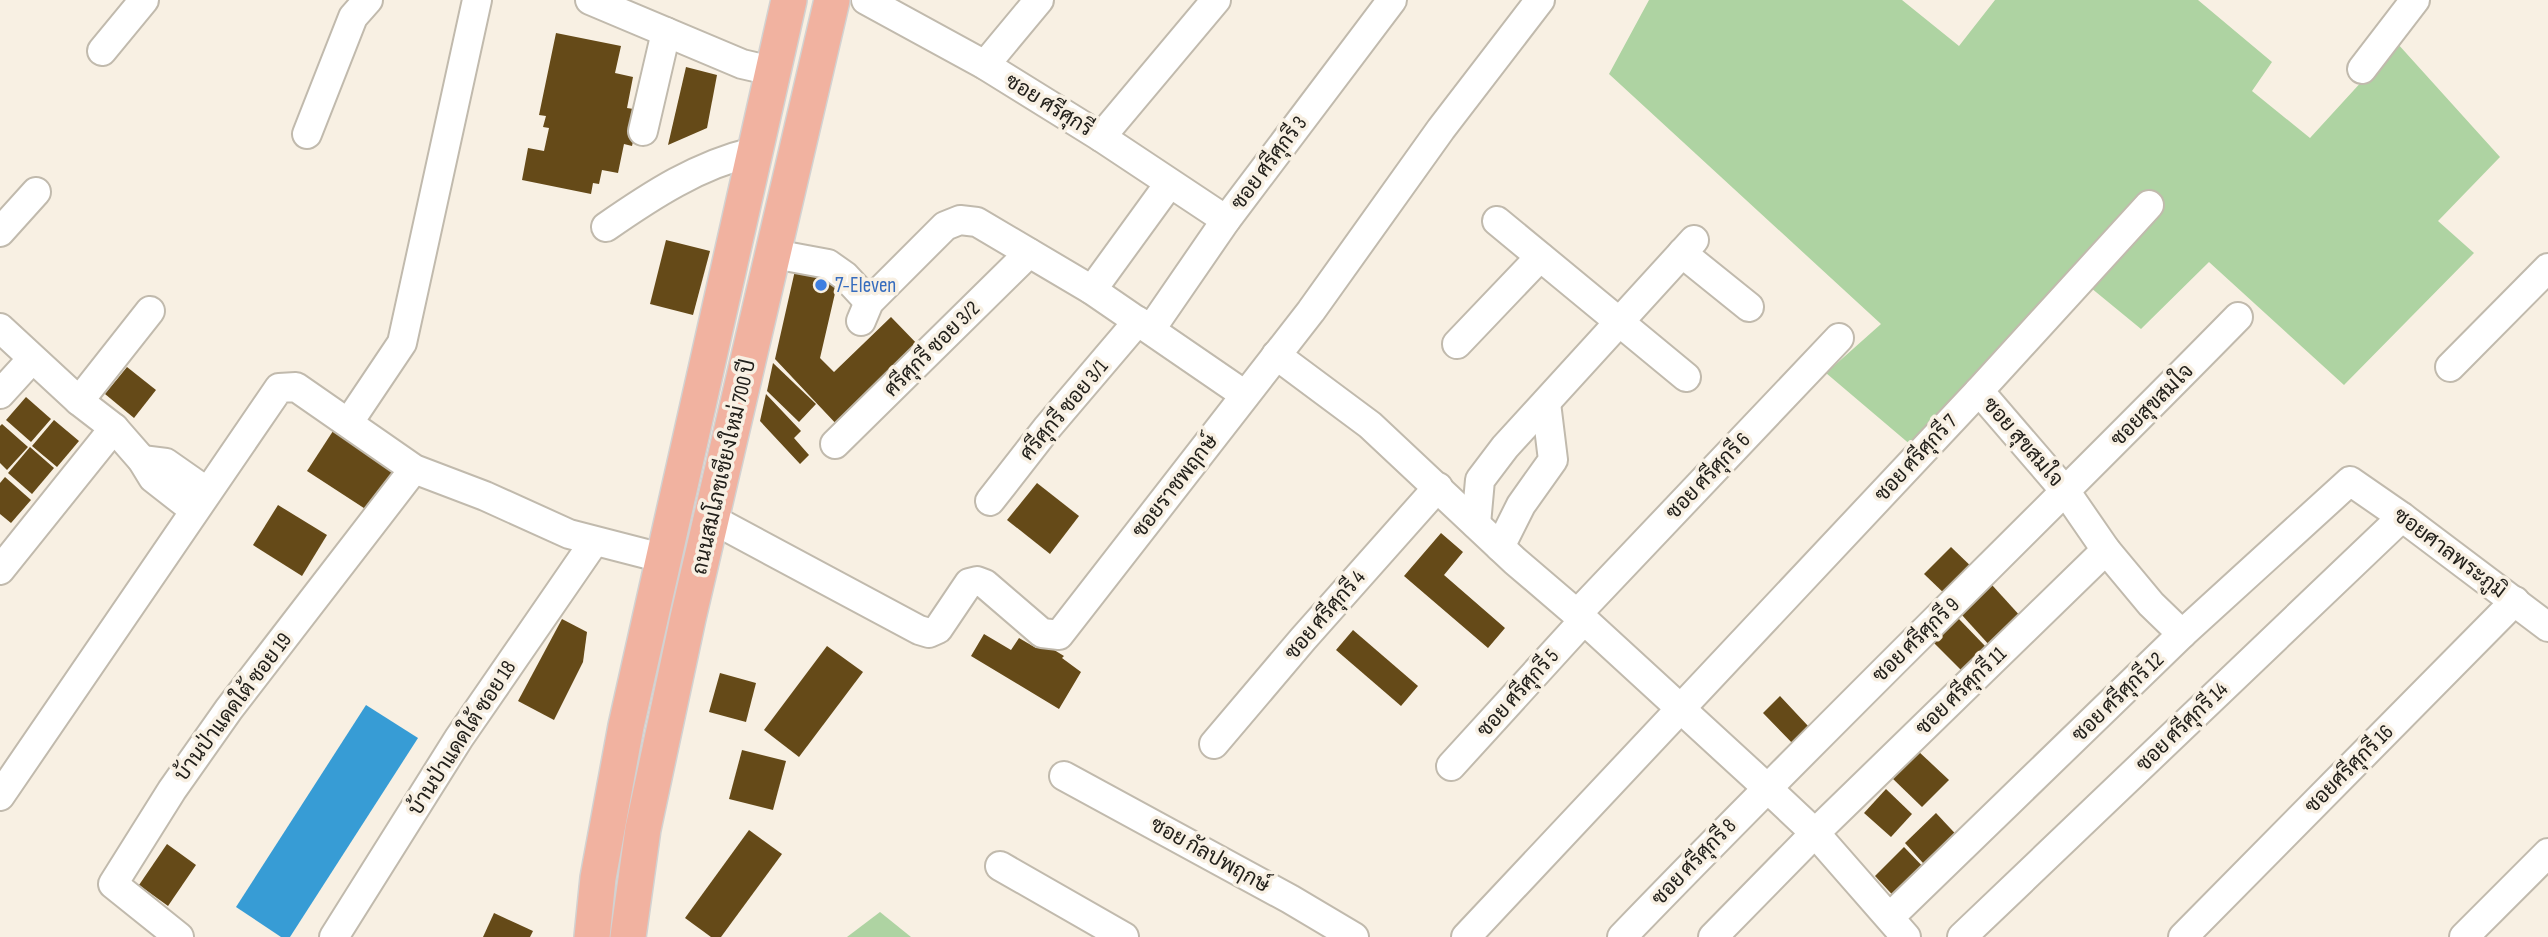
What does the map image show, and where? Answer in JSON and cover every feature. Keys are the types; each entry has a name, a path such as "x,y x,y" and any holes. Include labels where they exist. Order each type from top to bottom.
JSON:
{"main road":[{"name":"ถนนสมโภชเชียงใหม่ 700 ปี","path":"593,937 598,878 626,726 789,0"},
{"name":"ถนนสมโภชเชียงใหม่ 700 ปี","path":"628,937 643,829 831,0"}],"street":[{"path":"102,51 144,0"},
{"path":"307,134 353,17 368,0"},
{"path":"349,422 402,343 477,0"},
{"path":"590,0 743,64 772,71"},
{"name":"ซอย ศรีศุกรี","path":"866,0 985,65 1101,137 1226,220"},
{"path":"985,65 1039,0"},
{"path":"1101,137 1216,0"},
{"name":"ซอย ศรีศุกรี 3","path":"1145,325 1392,0"},
{"name":"ซอยราชพฤกษ์","path":"712,519 919,630 929,633 938,629 969,583 977,581 985,584 1042,633 1059,635 1311,311 1441,129 1540,0"},
{"path":"2362,69 2415,0"},
{"path":"643,131 666,32"},
{"path":"606,227 642,202 699,169 753,152"},
{"path":"1091,290 1169,184"},
{"path":"0,232 36,192"},
{"name":"ซอย ศรีศุกรี 7","path":"1466,937 1979,391 2149,205"},
{"path":"774,254 828,264 845,276 865,311 945,226 960,220 977,222 1145,325 1245,396"},
{"path":"1497,221 1686,377"},
{"path":"1476,524 1480,480 1505,447 1688,246 1749,307"},
{"name":"ศรีศุกรี ซอย 3/2","path":"835,444 1028,253"},
{"path":"1457,344 1540,257"},
{"path":"2450,367 2548,268"},
{"path":"79,401 150,311"},
{"name":"ซอยสุขสมใจ","path":"2066,492 2238,317"},
{"name":"ศรีศุกรี ซอย 3/1","path":"990,501 1047,428 1145,325"},
{"path":"0,328 79,401 114,428 142,460 166,463 200,500"},
{"name":"ซอย ศรีศุกรี 6","path":"1580,617 1839,338"},
{"path":"1276,355 1354,412 1500,547 1680,707 1815,833 1898,927"},
{"path":"0,394 32,359"},
{"path":"0,796 279,388 296,387 414,469 485,496 569,534 662,558"},
{"name":"ซอย สุขสมใจ","path":"1979,391 2066,492 2106,550 2151,604 2182,634"},
{"path":"1500,547 1521,505 1553,460 1546,403"},
{"path":"0,570 114,428"},
{"name":"บ้านป่าแดดใต้ ซอย 19","path":"179,937 113,884 172,790 229,709 414,469"},
{"name":"ซอยศาลพระภูมิ","path":"2350,481 2548,627"},
{"name":"ซอย ศรีศุกรี 12","path":"1898,927 2182,634 2350,481"},
{"name":"ซอย ศรีศุกรี 4","path":"1214,744 1438,487"},
{"name":"ซอย ศรีศุกรี 9","path":"1766,787 2066,492"},
{"name":"ซอย ศรีศุกรี 14","path":"1962,937 2402,517"},
{"name":"บ้านป่าแดดใต้ ซอย 18","path":"334,937 459,738 594,542"},
{"name":"ซอย ศรีศุกรี 11","path":"1713,937 1815,833 2106,550"},
{"name":"ซอยศรีศุกรี 16","path":"2183,937 2515,601"},
{"name":"ซอย ศรีศุกรี 5","path":"1451,766 1580,617"},
{"name":"ซอย กัลปพฤกษ์","path":"1064,776 1290,899 1354,937"},
{"name":"ซอย ศรีศุกรี 8","path":"1622,937 1766,787"},
{"path":"2464,937 2548,853"},
{"path":"1000,866 1124,937"}],"green space":[{"path":"1649,0 1902,0 1959,46 1995,0 2198,0 2272,62 2252,91 2310,138 2397,43 2500,157 2438,221 2474,253 2344,385 2209,262 2141,329 2074,274 1912,446 1826,373 1881,324 1609,74"},
{"path":"880,912 911,937 847,937"}],"water":[{"path":"366,705 418,738 290,937 281,937 236,907"}],"building":[{"path":"556,33 621,46 615,73 633,77 627,108 640,110 632,146 624,144 618,173 602,170 599,184 593,183 591,194 522,180 528,148 544,151 549,128 543,127 546,116 539,115"},
{"path":"686,67 717,75 707,128 668,145"},
{"path":"666,240 710,251 693,315 650,304"},
{"path":"796,266 839,276 820,358 834,372 891,317 922,349 840,428 775,359"},
{"path":"773,363 816,404 799,422 767,391"},
{"path":"127,367 156,390 134,418 105,394"},
{"path":"766,394 801,431 794,438 809,455 800,464 760,421"},
{"path":"26,397 51,419 31,442 6,420"},
{"path":"54,420 79,441 57,467 32,446"},
{"path":"2,424 28,447 7,470 0,463"},
{"path":"333,431 396,472 370,512 307,471"},
{"path":"30,447 54,468 32,494 8,473"},
{"path":"5,477 31,500 11,523 0,514 0,483"},
{"path":"1037,483 1079,516 1050,554 1007,520"},
{"path":"278,505 327,535 302,576 253,545"},
{"path":"1441,533 1463,552 1444,575 1505,628 1488,648 1404,576"},
{"path":"1951,547 1978,573 1948,597 1924,574"},
{"path":"1992,585 2022,618 1991,647 1961,614"},
{"path":"1958,618 1986,647 1962,671 1933,642"},
{"path":"562,619 587,632 583,662 554,720 518,701"},
{"path":"1353,630 1418,686 1401,706 1336,650"},
{"path":"984,634 1011,650 1019,638 1036,648 1041,642 1064,656 1062,658 1081,672 1059,709 971,656"},
{"path":"827,646 863,672 799,757 764,730"},
{"path":"720,673 756,683 746,722 709,712"},
{"path":"1780,696 1809,727 1802,733 1797,748 1763,713"},
{"path":"742,750 786,761 773,810 729,799"},
{"path":"1917,750 1949,780 1922,807 1891,777"},
{"path":"1886,789 1912,814 1891,837 1864,813"},
{"path":"1936,813 1964,843 1932,873 1905,843"},
{"path":"749,830 782,854 721,937 711,937 685,918"},
{"path":"167,844 196,865 168,906 139,885"},
{"path":"1904,847 1930,874 1900,903 1875,876"},
{"path":"494,913 533,931 530,937 483,937"}],"place":[{"name":"7-Eleven","path":"821,285"}]}
